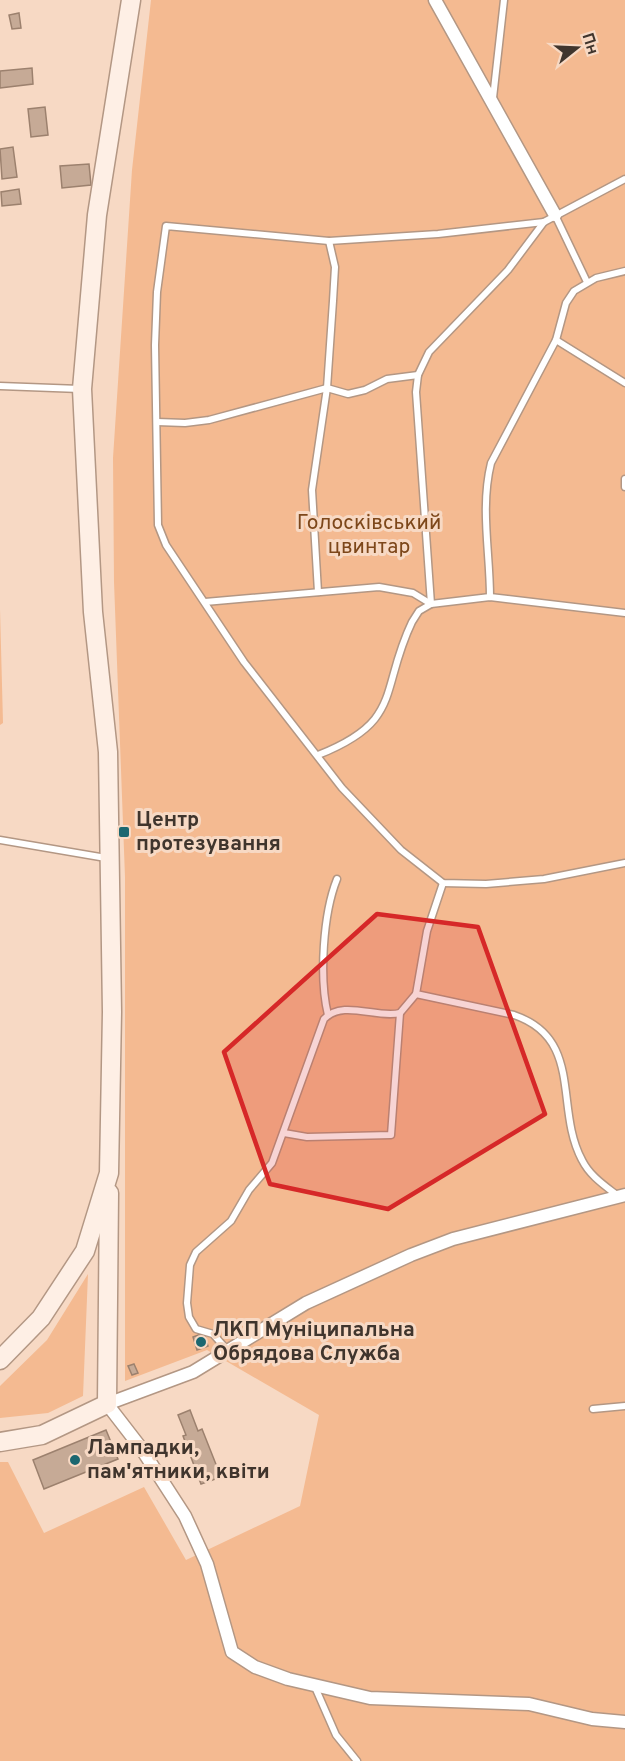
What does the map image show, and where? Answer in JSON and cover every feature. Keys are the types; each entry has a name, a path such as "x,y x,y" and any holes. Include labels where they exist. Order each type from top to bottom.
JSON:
{"street":[{"path":"131,0 98,215 82,389 93,612 108,752 112,1012 107,1404 141,1448 185,1515 207,1564 232,1652 255,1667 315,1686 370,1698 529,1704 591,1719 625,1722"},
{"path":"435,0 492,99 500,121 549,218"},
{"path":"0,1360 41,1318 85,1251 109,1173"},
{"path":"0,1442 42,1435 107,1404 193,1372 306,1303 411,1255 453,1239 622,1196"}],"lane":[{"path":"492,99 504,0"},
{"path":"625,179 549,218 438,234 330,242 166,226 157,292 155,345 158,525 166,545 278,709 357,805 409,856 443,883 474,885 544,879 625,863"},
{"path":"549,218 587,282"},
{"path":"431,604 417,411 418,375 429,352 473,310 549,218"},
{"path":"318,591 312,490 327,388 335,277 330,242"},
{"path":"490,597 485,512 486,485 491,463 556,340 566,303 574,291 587,282 608,273 625,271"},
{"path":"556,340 625,383"},
{"path":"157,422 185,423 209,420 327,388 348,394 365,390 387,379 418,375"},
{"path":"0,386 82,389"},
{"path":"625,479 625,487"},
{"path":"205,602 356,587 395,588 413,592 431,604"},
{"path":"318,755 347,744 376,720 386,699 412,622 419,611 431,604 490,597 625,613"},
{"path":"0,840 110,858"},
{"path":"228,1351 213,1334 192,1325 187,1302 190,1265 196,1252 231,1221 249,1190 272,1163 284,1133 315,1040 328,1016 324,981 328,914 337,879"},
{"path":"284,1133 307,1137 391,1135 400,1013 416,994 426,931 443,883"},
{"path":"416,994 514,1015 528,1020 543,1030 559,1052 575,1144 582,1161 592,1175 622,1196"},
{"path":"328,1016 350,1010 386,1015 400,1013"},
{"path":"593,1409 625,1406"},
{"path":"315,1686 336,1735 357,1761"}],"highlighted area":[{"path":"377,914 478,927 545,1114 388,1209 270,1184 224,1052"}],"green space":[{"name":"Голосківський цвинтар","path":"151,0 625,0 625,1761 0,1761 0,1462 8,1462 44,1533 144,1487 186,1560 300,1506 319,1415 207,1350 125,1381 125,877 114,582 113,458 132,170"},
{"path":"0,609 3,723 0,725"},
{"path":"88,1274 83,1396 48,1413 0,1418 0,1386 47,1340"}],"building":[{"path":"19,13 21,28 12,29 9,15"},
{"path":"32,68 33,84 0,88 0,71"},
{"path":"45,107 48,135 31,137 28,109"},
{"path":"13,147 17,177 2,179 0,149"},
{"path":"89,164 91,185 62,188 60,166"},
{"path":"19,189 21,204 2,206 1,192"},
{"name":"ЛКП Муніципальна Обрядова Служба","path":"204,1333 208,1346 197,1350 193,1337"},
{"path":"134,1364 138,1373 132,1375 128,1366"},
{"path":"190,1410 198,1431 202,1429 221,1477 201,1484 183,1436 186,1435 178,1415"},
{"name":"Лампадки, пам'ятники, квіти","path":"106,1430 118,1459 44,1489 33,1460"}],"place":[{"name":"Центр протезування","path":"124,832"},
{"name":"ЛКП Муніципальна Обрядова Служба","path":"201,1342"},
{"name":"Лампадки, пам'ятники, квіти","path":"75,1460"}]}
